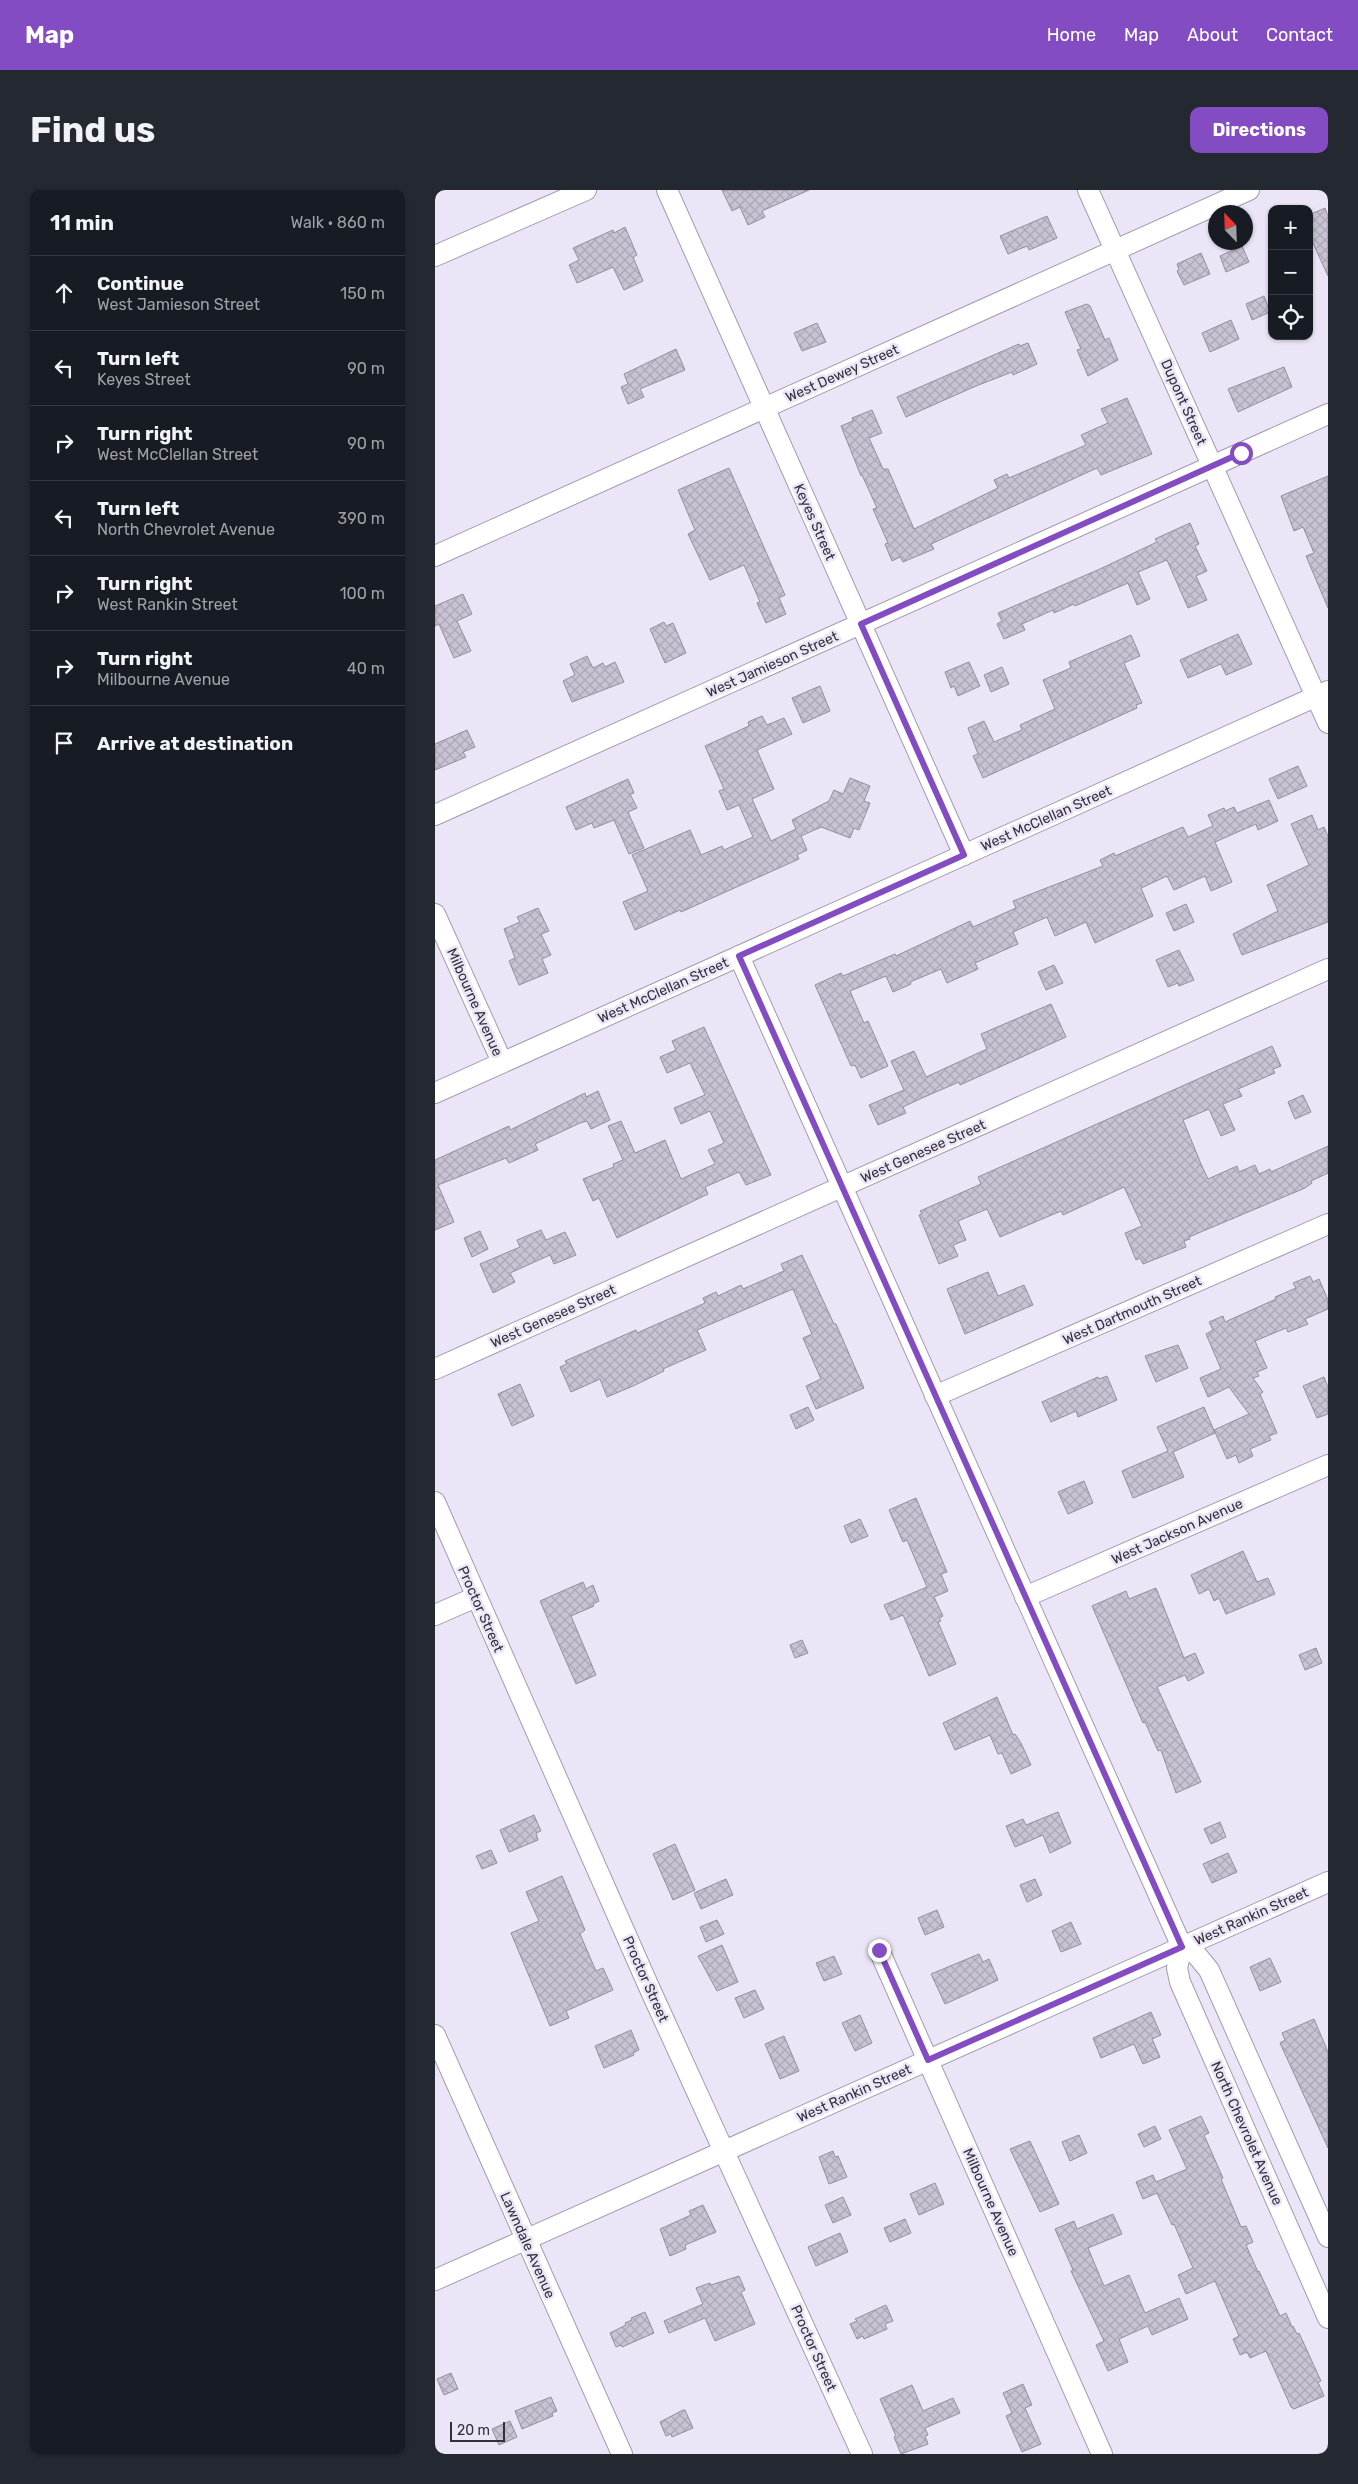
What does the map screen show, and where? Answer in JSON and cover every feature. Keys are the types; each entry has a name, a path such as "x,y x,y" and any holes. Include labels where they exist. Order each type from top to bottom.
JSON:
{"street":[{"path":"435,256 586,190"},
{"name":"Keyes Street","path":"667,190 964,855"},
{"name":"Dupont Street","path":"1088,190 1213,465 1322,694 1328,723"},
{"name":"West Dewey Street","path":"435,556 1249,190"},
{"name":"West Jamieson Street","path":"435,815 1328,414"},
{"name":"West McClellan Street","path":"435,1093 1322,694"},
{"name":"Milbourne Avenue","path":"435,914 502,1062"},
{"path":"739,956 1182,1947 1195,1953 1209,1970 1328,2239 1299,2252"},
{"name":"West Genesee Street","path":"435,1369 1328,969"},
{"name":"West Dartmouth Street","path":"935,1396 1328,1224"},
{"name":"West Jackson Avenue","path":"1025,1597 1327,1468"},
{"name":"Proctor Street","path":"435,1502 862,2454"},
{"path":"435,1615 476,1597"},
{"name":"West Rankin Street","path":"435,2280 1328,1882"},
{"name":"North Chevrolet Avenue","path":"1182,1947 1177,1960 1180,1982 1328,2318"},
{"name":"Milbourne Avenue","path":"879,1950 1102,2454"},
{"name":"Lawndale Avenue","path":"435,2035 622,2454"}],"building":[{"path":"722,190 809,190 762,211 765,217 748,225 740,207 732,211"},
{"path":"1325,208 1328,216 1328,276 1313,243 1313,213"},
{"path":"1047,216 1057,238 1029,250 1027,246 1008,254 1000,236"},
{"path":"625,227 637,255 633,257 643,281 624,290 613,267 577,283 569,265 579,260 573,248 613,230 614,233"},
{"path":"1233,250 1244,250 1249,262 1226,272 1220,256"},
{"path":"1201,253 1210,274 1184,285 1177,271 1179,270 1177,264"},
{"path":"1264,296 1268,313 1252,320 1246,304"},
{"path":"1087,304 1090,306 1105,340 1109,338 1118,360 1088,376 1077,350 1081,349 1065,312"},
{"path":"1231,320 1239,339 1210,352 1202,333"},
{"path":"817,323 826,342 802,351 794,333"},
{"path":"1028,343 1037,364 1013,375 1012,372 976,386 906,417 897,397 1019,344 1020,346"},
{"path":"676,349 685,370 640,389 644,397 628,404 621,387 628,384 624,374"},
{"path":"1284,367 1292,387 1238,412 1228,389"},
{"path":"1127,398 1152,454 1101,475 1097,468 931,544 934,549 903,562 900,557 892,561 885,544 888,543 873,509 877,508 861,476 841,426 853,421 852,418 872,410 882,433 869,438 883,469 888,469 914,529 998,488 994,480 1007,474 1009,478 1086,445 1081,435 1108,423 1101,409"},
{"path":"729,468 785,595 779,598 786,614 766,623 757,603 760,602 744,565 710,580 688,534 695,530 678,490"},
{"path":"1328,476 1328,608 1306,556 1314,553 1303,527 1294,531 1281,496"},
{"path":"1190,523 1199,544 1195,546 1207,571 1196,576 1207,600 1188,608 1167,560 1138,572 1150,599 1137,605 1128,583 1075,606 1074,604 1054,613 1053,610 1022,624 1025,630 1004,639 997,624 1002,621 998,613 1100,569 1157,542 1155,539"},
{"path":"463,594 472,614 457,621 471,651 454,658 439,624 435,626 435,606"},
{"path":"664,622 666,626 673,623 686,653 665,663 650,629"},
{"path":"1238,634 1252,664 1226,675 1221,664 1188,678 1180,660"},
{"path":"1131,635 1140,656 1124,663 1142,703 1136,705 1137,708 983,778 973,756 978,754 968,728 984,721 994,742 1022,730 1020,725 1055,709 1043,680 1071,668 1069,662"},
{"path":"587,656 593,668 603,663 605,667 615,662 624,682 572,702 563,681 575,675 570,664"},
{"path":"969,662 980,686 958,696 954,686 951,688 945,672"},
{"path":"1002,667 1009,684 991,692 984,675"},
{"path":"820,686 830,711 803,723 792,698"},
{"path":"762,716 767,725 784,718 792,734 757,750 774,789 752,799 771,841 796,829 792,820 829,801 834,790 843,794 850,778 870,786 864,801 870,803 859,830 854,828 850,838 821,827 801,836 807,850 797,855 799,859 681,912 680,910 635,930 623,902 648,891 632,855 690,830 701,855 722,846 724,850 753,837 739,805 727,810 719,791 724,789 705,746 749,726 748,722"},
{"path":"467,730 475,747 463,752 466,757 435,770 435,744"},
{"path":"1298,766 1307,786 1278,799 1269,779"},
{"path":"628,779 634,793 630,794 637,808 628,812 644,848 629,854 614,820 594,828 592,823 576,830 566,807"},
{"path":"1269,800 1278,821 1258,830 1256,824 1215,842 1232,882 1211,891 1205,876 1174,890 1167,876 1141,888 1153,916 1095,943 1086,922 1055,936 1047,917 1013,932 1018,944 975,963 978,969 947,983 941,969 910,982 911,984 893,992 886,976 850,991 864,1023 868,1021 888,1066 861,1078 855,1065 851,1066 815,985 841,973 843,976 895,954 896,956 970,921 973,927 1016,908 1013,901 1103,866 1100,860 1114,853 1115,856 1183,827 1188,837 1213,826 1208,815 1224,808 1225,811 1234,807 1237,813"},
{"path":"1312,815 1318,830 1324,827 1328,836 1328,922 1242,955 1233,934 1278,911 1267,885 1309,865 1291,824"},
{"path":"1186,904 1194,922 1174,931 1166,913"},
{"path":"538,908 549,931 541,934 551,955 542,959 548,973 519,985 509,961 515,958 504,929 520,922 517,917"},
{"path":"1179,950 1194,980 1179,986 1178,983 1168,987 1156,960"},
{"path":"1054,965 1063,983 1046,990 1038,972"},
{"path":"1051,1004 1066,1037 960,1085 959,1082 922,1098 903,1107 906,1113 878,1125 869,1105 904,1090 891,1061 914,1051 926,1077 987,1049 981,1034"},
{"path":"704,1027 771,1175 746,1185 739,1172 705,1187 708,1194 617,1238 599,1198 593,1201 583,1179 614,1167 613,1164 623,1160 608,1126 621,1121 635,1153 665,1140 681,1179 715,1164 708,1150 724,1143 710,1111 681,1124 674,1108 705,1095 690,1063 667,1073 660,1057 676,1050 672,1041"},
{"path":"1272,1046 1281,1066 1273,1069 1275,1073 1238,1089 1242,1096 1223,1104 1235,1130 1221,1136 1209,1109 1183,1120 1201,1164 1208,1179 1237,1166 1239,1172 1255,1165 1259,1174 1270,1169 1271,1172 1328,1146 1328,1173 1311,1181 1312,1183 1305,1188 1189,1237 1190,1239 1184,1241 1186,1247 1143,1264 1140,1258 1136,1260 1125,1233 1142,1226 1124,1187 1063,1215 1061,1211 1000,1237 987,1209 958,1221 966,1240 953,1245 958,1256 939,1264 919,1215 922,1214 920,1211 981,1184 978,1177"},
{"path":"598,1091 610,1120 591,1129 587,1121 580,1123 535,1144 538,1150 509,1163 506,1158 438,1185 454,1222 435,1230 435,1160 509,1126 510,1130 585,1093 586,1097"},
{"path":"1303,1095 1311,1112 1295,1119 1288,1102"},
{"path":"541,1230 546,1240 565,1232 576,1255 554,1264 550,1255 510,1273 515,1282 493,1293 480,1264 520,1247 517,1240"},
{"path":"480,1231 488,1249 472,1257 464,1238"},
{"path":"802,1255 834,1324 836,1324 864,1388 816,1409 806,1386 821,1379 803,1338 812,1334 793,1289 697,1330 706,1350 663,1369 664,1371 633,1386 607,1397 600,1379 571,1392 560,1367 567,1364 565,1361 636,1330 637,1333 705,1303 703,1298 716,1292 718,1296 741,1285 743,1289 784,1271 781,1264"},
{"path":"988,1272 998,1296 1024,1285 1033,1305 965,1334 947,1289"},
{"path":"1310,1276 1313,1282 1319,1279 1328,1300 1328,1309 1305,1319 1308,1324 1288,1332 1286,1328 1255,1341 1267,1368 1257,1372 1259,1376 1253,1378 1263,1392 1260,1394 1277,1433 1269,1436 1271,1440 1250,1449 1253,1456 1239,1463 1236,1455 1227,1459 1214,1430 1249,1414 1229,1387 1208,1397 1200,1378 1221,1369 1206,1334 1213,1330 1209,1322 1223,1316 1225,1322 1276,1299 1275,1297 1296,1288 1293,1283"},
{"path":"1178,1345 1188,1368 1156,1382 1145,1356"},
{"path":"1107,1376 1117,1400 1078,1417 1076,1411 1051,1422 1042,1402 1098,1377 1099,1379"},
{"path":"1324,1377 1328,1387 1328,1414 1317,1418 1303,1386"},
{"path":"520,1384 534,1416 512,1426 498,1394"},
{"path":"808,1407 814,1420 796,1429 790,1415"},
{"path":"1204,1407 1215,1433 1173,1452 1184,1477 1133,1498 1122,1471 1168,1451 1157,1427"},
{"path":"1084,1481 1093,1503 1068,1514 1058,1492"},
{"path":"916,1498 947,1572 941,1574 948,1591 934,1597 943,1616 939,1618 941,1621 938,1622 956,1664 929,1676 903,1615 891,1620 884,1605 927,1587 907,1540 903,1542 889,1510"},
{"path":"860,1519 868,1536 851,1543 844,1526"},
{"path":"1243,1551 1257,1582 1268,1578 1275,1594 1226,1614 1219,1598 1214,1601 1209,1589 1199,1594 1191,1575"},
{"path":"583,1582 586,1589 593,1585 599,1601 593,1604 594,1606 571,1616 596,1675 576,1684 540,1601"},
{"path":"1156,1588 1184,1658 1195,1653 1204,1673 1188,1681 1185,1675 1157,1687 1201,1782 1176,1793 1161,1750 1158,1751 1145,1722 1143,1723 1092,1606 1126,1591 1129,1599"},
{"path":"802,1640 808,1653 795,1658 790,1645"},
{"path":"1316,1648 1322,1663 1305,1670 1299,1655"},
{"path":"997,1697 1013,1735 1015,1734 1021,1743 1031,1765 1011,1774 1002,1753 998,1754 990,1735 955,1750 943,1723"},
{"path":"1058,1812 1071,1843 1050,1853 1043,1835 1015,1847 1006,1826 1023,1819 1026,1825"},
{"path":"534,1815 541,1831 536,1833 538,1840 509,1852 500,1830"},
{"path":"1220,1822 1226,1837 1211,1844 1204,1829"},
{"path":"675,1844 695,1890 673,1900 653,1854"},
{"path":"491,1850 497,1863 482,1869 476,1856"},
{"path":"1228,1853 1237,1872 1212,1883 1203,1864"},
{"path":"562,1876 585,1930 580,1934 596,1971 603,1968 613,1990 566,2011 569,2018 550,2026 511,1933 539,1921 526,1892"},
{"path":"726,1879 733,1895 701,1909 694,1893"},
{"path":"1035,1879 1042,1895 1027,1902 1020,1885"},
{"path":"937,1910 944,1927 925,1935 918,1918"},
{"path":"717,1920 724,1934 706,1942 700,1927"},
{"path":"1071,1922 1081,1944 1061,1952 1052,1931"},
{"path":"722,1945 738,1982 717,1991 698,1956"},
{"path":"979,1954 983,1962 989,1959 998,1980 945,2004 931,1974"},
{"path":"834,1956 842,1974 824,1981 816,1963"},
{"path":"1270,1958 1281,1982 1260,1991 1250,1967"},
{"path":"755,1990 764,2009 744,2018 735,1998"},
{"path":"1151,2012 1161,2035 1152,2039 1160,2057 1143,2064 1134,2044 1101,2058 1093,2038"},
{"path":"860,2015 872,2043 855,2051 842,2023"},
{"path":"1314,2019 1328,2052 1328,2148 1280,2043 1285,2040 1282,2033"},
{"path":"631,2030 639,2050 633,2053 634,2055 604,2068 595,2046"},
{"path":"784,2036 799,2071 780,2079 765,2044"},
{"path":"1201,2116 1209,2133 1204,2135 1223,2178 1221,2179 1241,2227 1246,2226 1253,2242 1246,2245 1258,2272 1280,2316 1286,2313 1292,2327 1297,2334 1299,2333 1321,2381 1318,2382 1324,2396 1294,2409 1291,2407 1266,2351 1250,2358 1247,2352 1240,2355 1233,2339 1239,2336 1215,2281 1186,2294 1178,2275 1193,2268 1174,2224 1172,2225 1157,2193 1143,2199 1136,2182 1153,2175 1156,2182 1187,2169 1169,2130"},
{"path":"1155,2126 1161,2139 1144,2147 1138,2134"},
{"path":"1079,2135 1087,2153 1070,2161 1062,2142"},
{"path":"1030,2141 1059,2204 1040,2212 1010,2149"},
{"path":"833,2151 835,2157 838,2156 847,2177 829,2184 819,2157"},
{"path":"935,2183 944,2204 919,2215 910,2194"},
{"path":"843,2197 851,2215 833,2223 825,2205"},
{"path":"703,2205 716,2232 685,2245 686,2249 670,2256 660,2229 691,2215 689,2211"},
{"path":"1113,2214 1122,2234 1088,2248 1104,2286 1129,2275 1145,2313 1179,2298 1188,2319 1152,2335 1148,2326 1119,2339 1128,2362 1108,2371 1096,2345 1104,2341 1071,2271 1073,2270 1055,2229 1074,2221 1077,2229"},
{"path":"905,2219 911,2233 890,2242 884,2228"},
{"path":"840,2233 848,2252 816,2266 808,2247"},
{"path":"739,2276 745,2290 741,2292 755,2324 715,2341 705,2318 669,2333 664,2321 703,2304 696,2288"},
{"path":"886,2305 893,2321 885,2324 887,2329 864,2339 863,2336 857,2339 850,2324 857,2321 855,2319"},
{"path":"645,2312 654,2333 622,2347 621,2345 616,2347 610,2333 626,2325 625,2323 632,2320 631,2318"},
{"path":"451,2373 458,2389 444,2395 437,2379"},
{"path":"1023,2384 1032,2405 1025,2408 1041,2444 1022,2452 1006,2416 1012,2413 1003,2393"},
{"path":"912,2385 923,2411 953,2398 960,2413 925,2428 928,2435 925,2436 928,2444 901,2454 894,2437 896,2436 880,2399"},
{"path":"551,2397 557,2411 552,2413 553,2416 522,2429 515,2411"},
{"path":"685,2410 693,2428 672,2437 671,2434 666,2436 660,2422"},
{"path":"510,2421 517,2437 499,2445 492,2429"}],"route":[{"path":"879,1950 928,2060 1182,1947 739,956 964,855 873,655 861,624 1241,453"}]}
